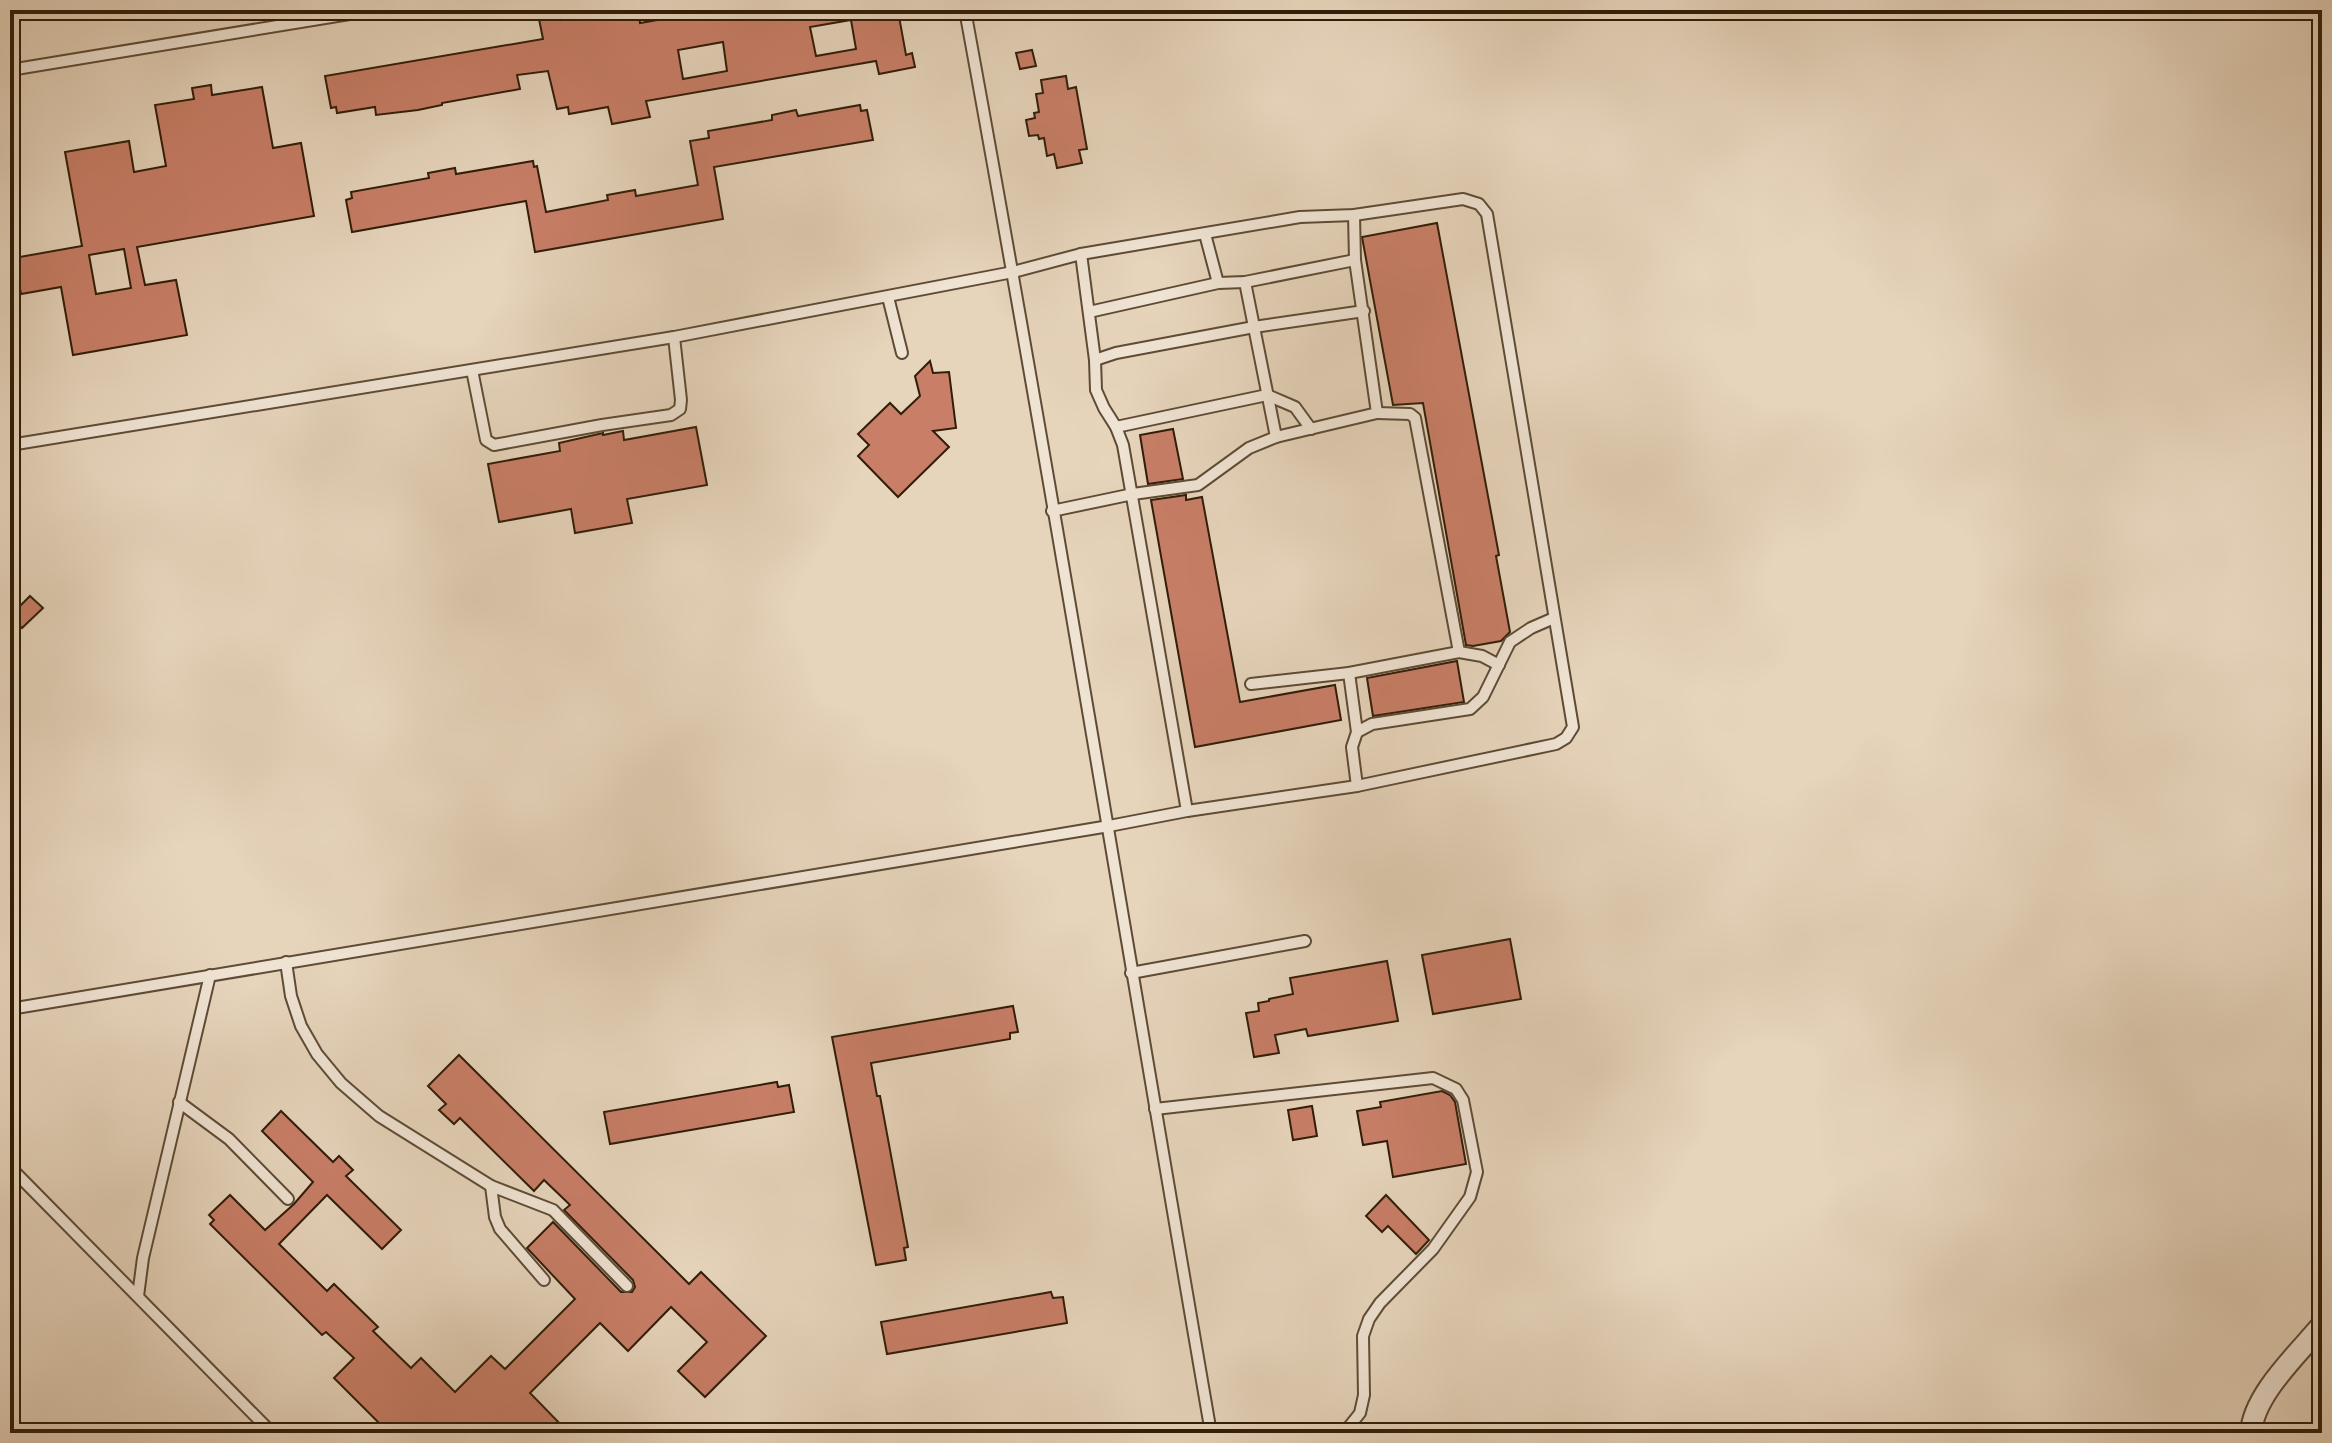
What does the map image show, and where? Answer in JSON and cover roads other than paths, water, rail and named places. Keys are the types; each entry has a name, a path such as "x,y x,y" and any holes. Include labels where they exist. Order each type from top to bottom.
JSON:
{"street":[{"path":"2251,1433 2254,1414 2262,1400 2322,1325"}],"lane":[{"path":"10,70 374,10"},
{"path":"965,10 1109,826 1131,973 1211,1433"},
{"path":"10,445 674,337 1013,272 1081,254 1300,217 1354,215 1463,199 1479,204 1487,214 1573,727 1566,738 1556,744 1357,786 1187,811 10,1009"},
{"path":"1354,215 1355,260 1377,413"},
{"path":"1205,234 1218,283"},
{"path":"1081,254 1096,390 1116,427 1133,494 1187,811"},
{"path":"1089,312 1218,283 1245,282 1355,260"},
{"path":"1245,282 1276,437"},
{"path":"888,297 902,353"},
{"path":"1095,360 1116,353 1254,327 1364,311"},
{"path":"472,370 486,440 494,445 671,415 680,409 681,400 674,337"},
{"path":"1116,427 1267,395 1295,407 1311,429"},
{"path":"1052,511 1133,494 1198,485 1249,448 1276,437 1377,413 1410,414 1415,418 1459,652"},
{"path":"1357,732 1372,724 1470,709 1483,697 1510,642 1554,618"},
{"path":"1251,684 1349,673 1459,652 1482,656 1499,665"},
{"path":"1349,673 1357,732 1352,747 1357,786"},
{"path":"1131,973 1305,941"},
{"path":"286,962 291,996 301,1026 317,1054 341,1083 379,1116 491,1186 553,1210 627,1286"},
{"path":"138,1296 143,1258 210,975"},
{"path":"1155,1109 1433,1078 1456,1089 1463,1100 1477,1172 1470,1197 1433,1249 1380,1303 1369,1319 1363,1336 1364,1395 1360,1413 1344,1433"},
{"path":"179,1102 229,1139 288,1199"},
{"path":"10,1167 272,1433"},
{"path":"491,1186 495,1217 500,1229 544,1280"}]}
